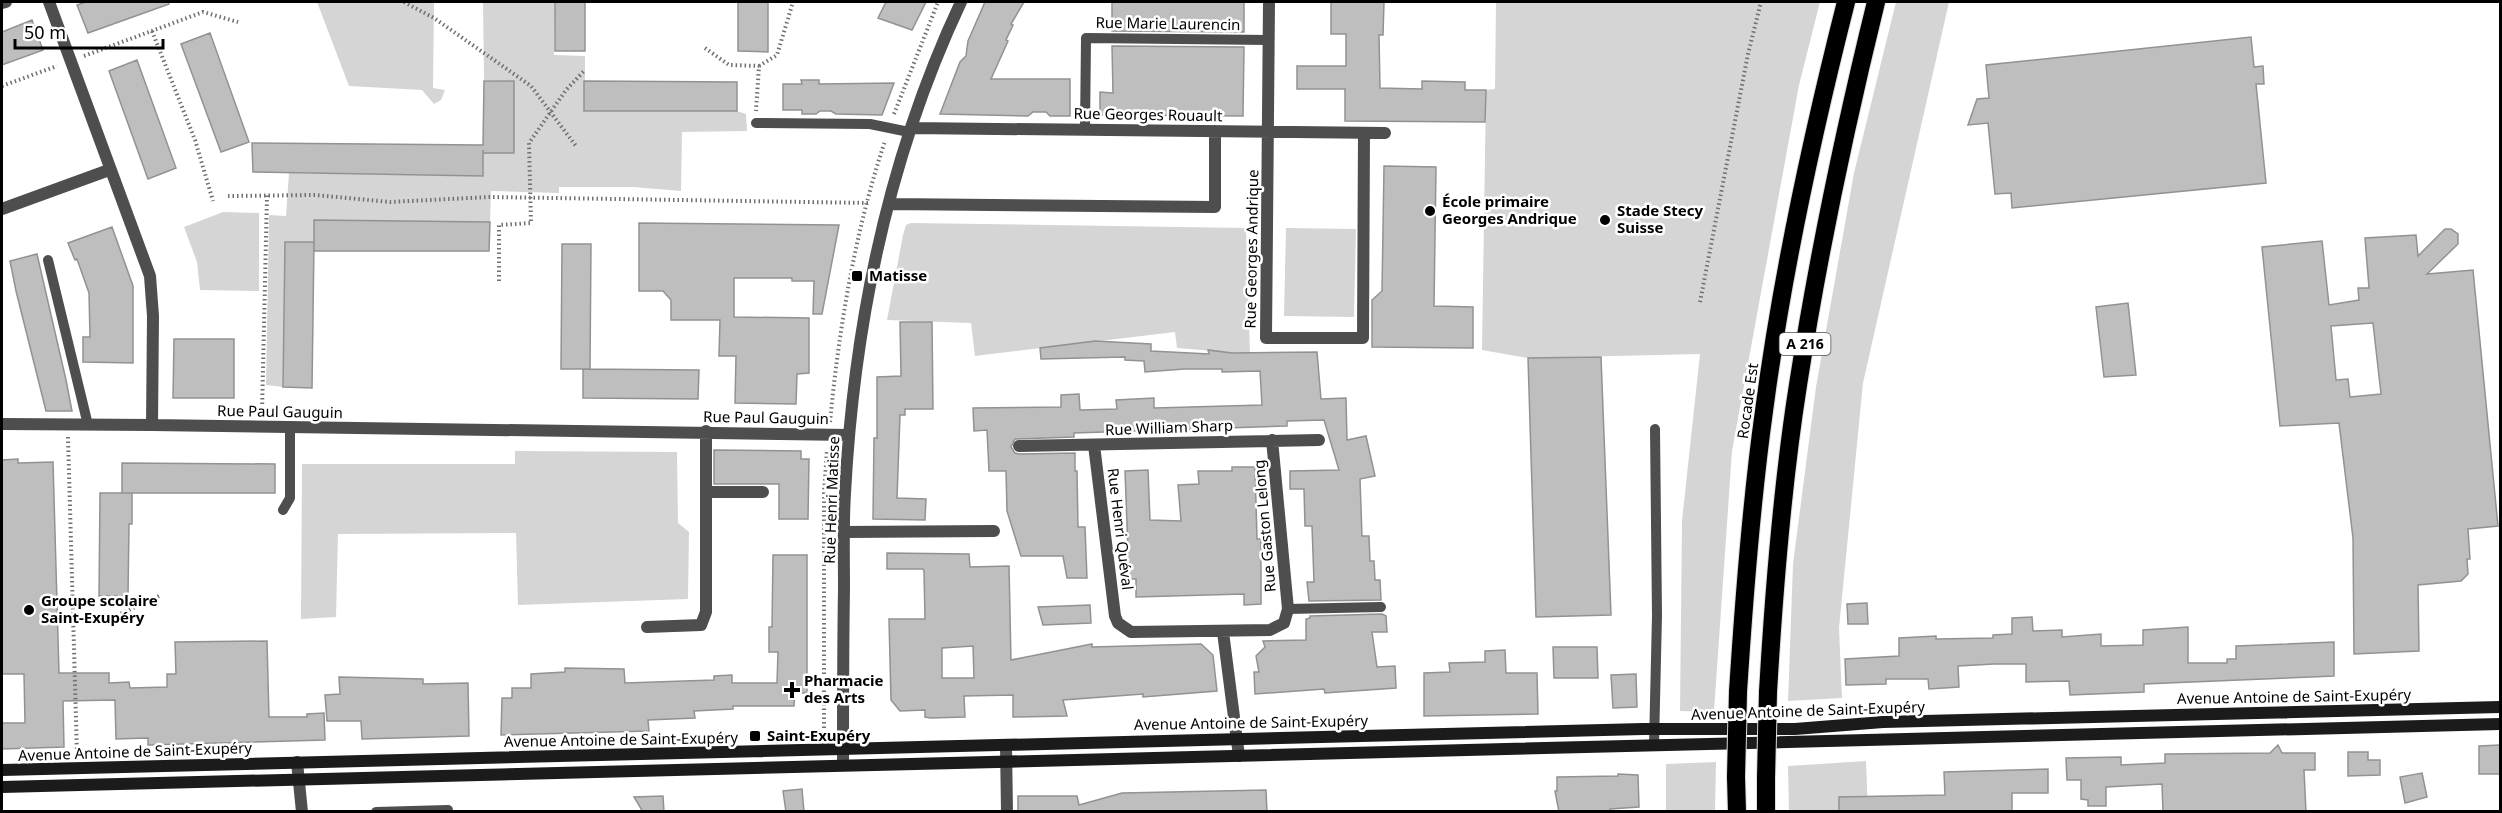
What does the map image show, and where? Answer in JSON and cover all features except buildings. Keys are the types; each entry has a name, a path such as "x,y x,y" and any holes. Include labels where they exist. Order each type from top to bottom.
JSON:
{"highway":[{"name":"Rocade Est","path":"1737,812 1738,692 1746,569 1767,387 1806,175 1846,2"},
{"name":"A 216","path":"1766,812 1768,692 1778,543 1798,386 1828,217 1876,2"}],"main road":[{"name":"Avenue Antoine de Saint-Exupéry","path":"2,770 1654,729 1795,729 1891,722 2500,707"},
{"name":"Avenue Antoine de Saint-Exupéry","path":"2,787 2500,724"}],"street":[{"path":"2,3 6,2"},
{"path":"49,2 152,284 152,425"},
{"name":"Rue Henri Matisse","path":"843,765 844,532 849,435 862,327 889,204 910,130 930,73 961,2"},
{"name":"Rue Georges Andrique","path":"1269,2 1266,338 1363,338 1364,133"},
{"name":"Rue Georges Rouault","path":"910,130 1085,129 1385,133"},
{"path":"889,204 1215,207 1215,131"},
{"path":"2,209 110,170"},
{"name":"Rue Paul Gauguin","path":"2,424 706,431 849,435"},
{"path":"647,627 701,625 706,612 706,431"},
{"name":"Rue Gaston Lelong","path":"1272,440 1288,609"},
{"name":"Rue William Sharp","path":"1018,446 1320,440"},
{"name":"Rue Henri Quéval","path":"1094,445 1115,616 1118,623 1131,632 1224,632"},
{"path":"706,492 763,492"},
{"path":"844,532 994,531"},
{"path":"1239,756 1224,632 1277,628 1284,623 1288,609"},
{"path":"1006,745 1007,812"},
{"path":"297,762 302,812"}],"lane":[{"name":"Rue Marie Laurencin","path":"1085,129 1086,39 1269,40"},
{"path":"756,123 870,124 910,130"},
{"path":"48,260 88,424"},
{"path":"283,510 290,498 290,427"},
{"path":"1654,745 1657,615 1655,429"},
{"path":"1288,609 1380,607"},
{"path":"376,812 448,810"}],"path":[{"path":"404,2 434,18 531,86 576,146"},
{"path":"705,48 729,65 759,66 777,55 794,2"},
{"path":"1700,302 1748,54 1761,2"},
{"path":"2,86 203,12 238,22"},
{"path":"152,32 195,140 213,201"},
{"path":"756,123 759,66"},
{"path":"499,281 499,225 531,223 529,143 566,90 585,71"},
{"path":"262,426 267,195"},
{"path":"228,196 333,196 390,202 530,197 889,204"},
{"path":"68,424 78,768"},
{"path":"74,621 105,621 159,596"}],"shaded area":[{"path":"317,2 434,2 433,88 445,90 441,100 434,104 422,90 349,86"},
{"path":"483,2 555,2 554,55 585,56 585,111 737,111 746,114 747,131 682,132 681,191 633,187 559,187 559,193 491,191 490,222 314,221 314,242 285,242 283,387 266,385 269,215 286,216 289,173 482,176 483,153 514,153 514,81 484,80"},
{"name":"Stade Stecy Suisse","path":"1496,2 1820,2 1799,85 1732,451 1714,712 1680,711 1682,521 1700,354 1528,358 1482,350 1486,90 1495,89"},
{"path":"1896,2 1949,2 1863,383 1839,628 1842,698 1788,701 1793,564 1816,387 1854,173"},
{"path":"223,212 259,213 259,291 200,290 197,262 184,227"},
{"path":"911,223 1246,228 1250,354 1177,348 1175,332 975,356 971,323 887,320 903,235 906,225"},
{"path":"1286,228 1356,229 1354,317 1284,316"},
{"path":"515,451 677,452 678,523 689,532 688,599 518,605 516,533 338,534 336,617 301,619 302,464 515,464"},
{"path":"1866,761 1868,811 1789,811 1788,766"},
{"path":"1716,762 1715,811 1666,811 1666,764"}],"place":[{"name":"École primaire Georges Andrique","path":"1430,211"},
{"name":"Stade Stecy Suisse","path":"1605,220"},
{"name":"Matisse","path":"857,276"},
{"name":"Groupe scolaire Saint-Exupéry","path":"29,610"},
{"name":"Pharmacie des Arts","path":"792,690"},
{"name":"Saint-Exupéry","path":"755,736"}]}
